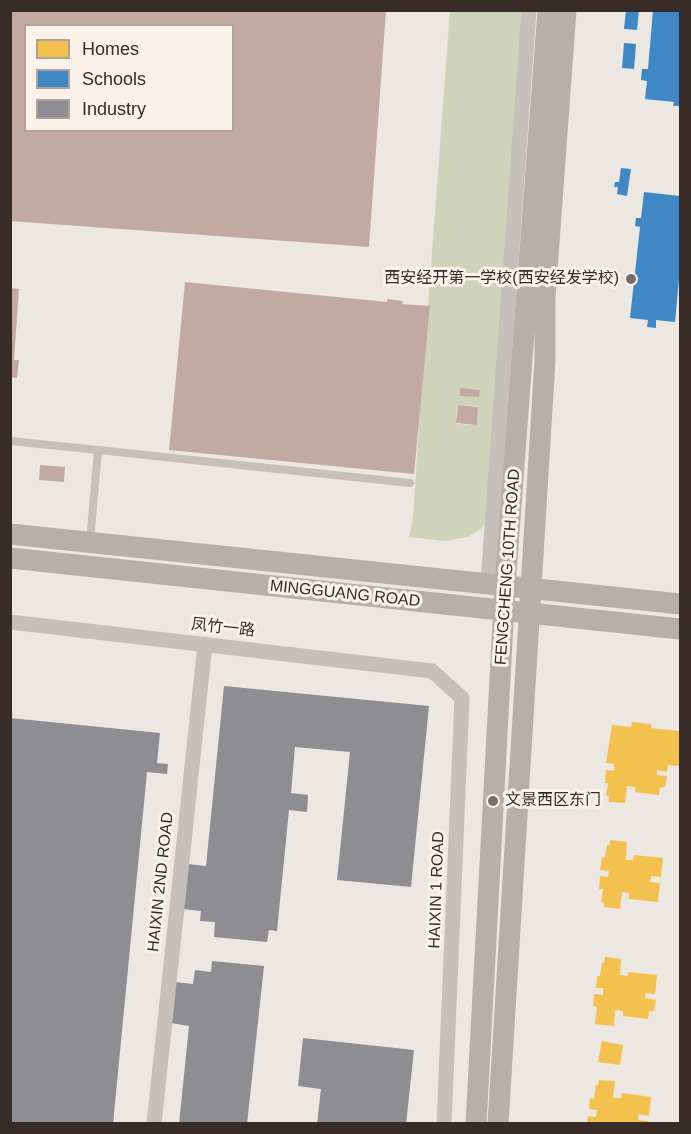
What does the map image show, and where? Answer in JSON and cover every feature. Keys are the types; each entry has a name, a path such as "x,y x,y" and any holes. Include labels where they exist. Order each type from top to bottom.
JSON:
{"main road":[{"name":"FENGCHENG 10TH ROAD","path":"476,1124 504,611 497,584 548,10"},
{"name":"FENGCHENG 10TH ROAD","path":"498,1124 545,360 544,297 566,10"},
{"name":"MINGGUANG ROAD","path":"10,534 681,604"},
{"name":"MINGGUANG ROAD","path":"10,558 681,629"}],"street":[{"path":"497,584 529,10"},
{"name":"凤竹一路","path":"10,622 432,671"},
{"name":"HAIXIN 2ND ROAD","path":"154,1124 205,644"},
{"name":"HAIXIN 1 ROAD","path":"432,671 462,698 444,1124"}],"lane":[{"path":"10,441 410,483"},
{"path":"90,543 99,450"}],"green space":[{"path":"450,11 525,11 487,520 482,528 468,537 446,541 409,537 413,517 421,395 430,306 428,306","holes":["457,405 478,406 477,425 456,424"]}],"building: Homes":[{"path":"632,722 651,724 651,728 680,731 680,766 668,765 667,772 657,770 657,775 667,776 665,787 660,787 659,795 635,792 636,787 627,786 625,803 609,802 609,796 606,795 608,783 605,783 606,770 614,771 614,764 606,763 612,725 631,727"},
{"path":"610,840 627,842 626,860 633,860 634,855 663,858 661,877 651,876 650,882 660,883 658,902 629,899 629,893 622,892 620,909 604,907 604,902 601,902 603,889 599,889 600,876 608,877 609,871 600,870 602,857 605,858"},
{"path":"605,957 621,959 620,975 628,976 628,972 657,975 655,994 646,993 645,998 656,1000 654,1011 649,1011 648,1019 623,1016 623,1011 615,1010 614,1026 595,1024 597,1007 593,1006 594,994 603,995 603,988 596,988 597,976 600,976"},
{"path":"602,1041 623,1045 620,1065 598,1062"},
{"path":"599,1080 615,1081 613,1098 621,1098 622,1093 651,1097 649,1116 639,1114 638,1120 648,1121 648,1124 587,1124 588,1116 596,1117 597,1110 589,1109 590,1098 594,1099"}],"building: Schools":[{"path":"626,10 639,10 637,30 624,29"},
{"path":"653,10 680,10 680,106 673,106 674,102 645,99 647,81 641,80 642,69 648,69"},
{"path":"624,43 636,44 634,69 622,68"},
{"path":"621,168 631,169 627,196 617,194 618,187 614,187 615,182 619,182"},
{"path":"644,192 680,196 680,269 675,322 656,320 656,328 647,327 648,320 630,318 640,227 635,226 636,218 641,218"}],"building: Industry":[{"path":"224,686 429,706 411,887 337,880 350,752 295,747 291,793 308,795 307,812 289,810 277,931 269,930 267,942 214,937 215,922 200,921 201,911 183,909 188,864 206,866"},
{"path":"10,718 160,733 157,763 168,764 167,774 147,772 113,1124 10,1124"},
{"path":"212,961 264,966 247,1124 179,1124 189,1026 171,1023 175,982 193,984 195,970 211,972"},
{"path":"303,1038 414,1050 406,1124 317,1124 321,1089 298,1086"}],"building: Other":[{"path":"10,10 386,10 369,247 10,221"},
{"path":"185,282 387,302 387,299 403,301 402,304 430,306 414,474 169,450"},
{"path":"10,288 19,289 14,360 19,360 17,378 10,377"},
{"path":"460,388 480,390 479,397 460,396"},
{"path":"458,405 478,407 477,425 456,423"},
{"path":"40,465 65,467 64,482 39,480"}],"place":[{"name":"西安经开第一学校(西安经发学校)","path":"631,279"},
{"name":"文景西区东门","path":"493,801"}]}
